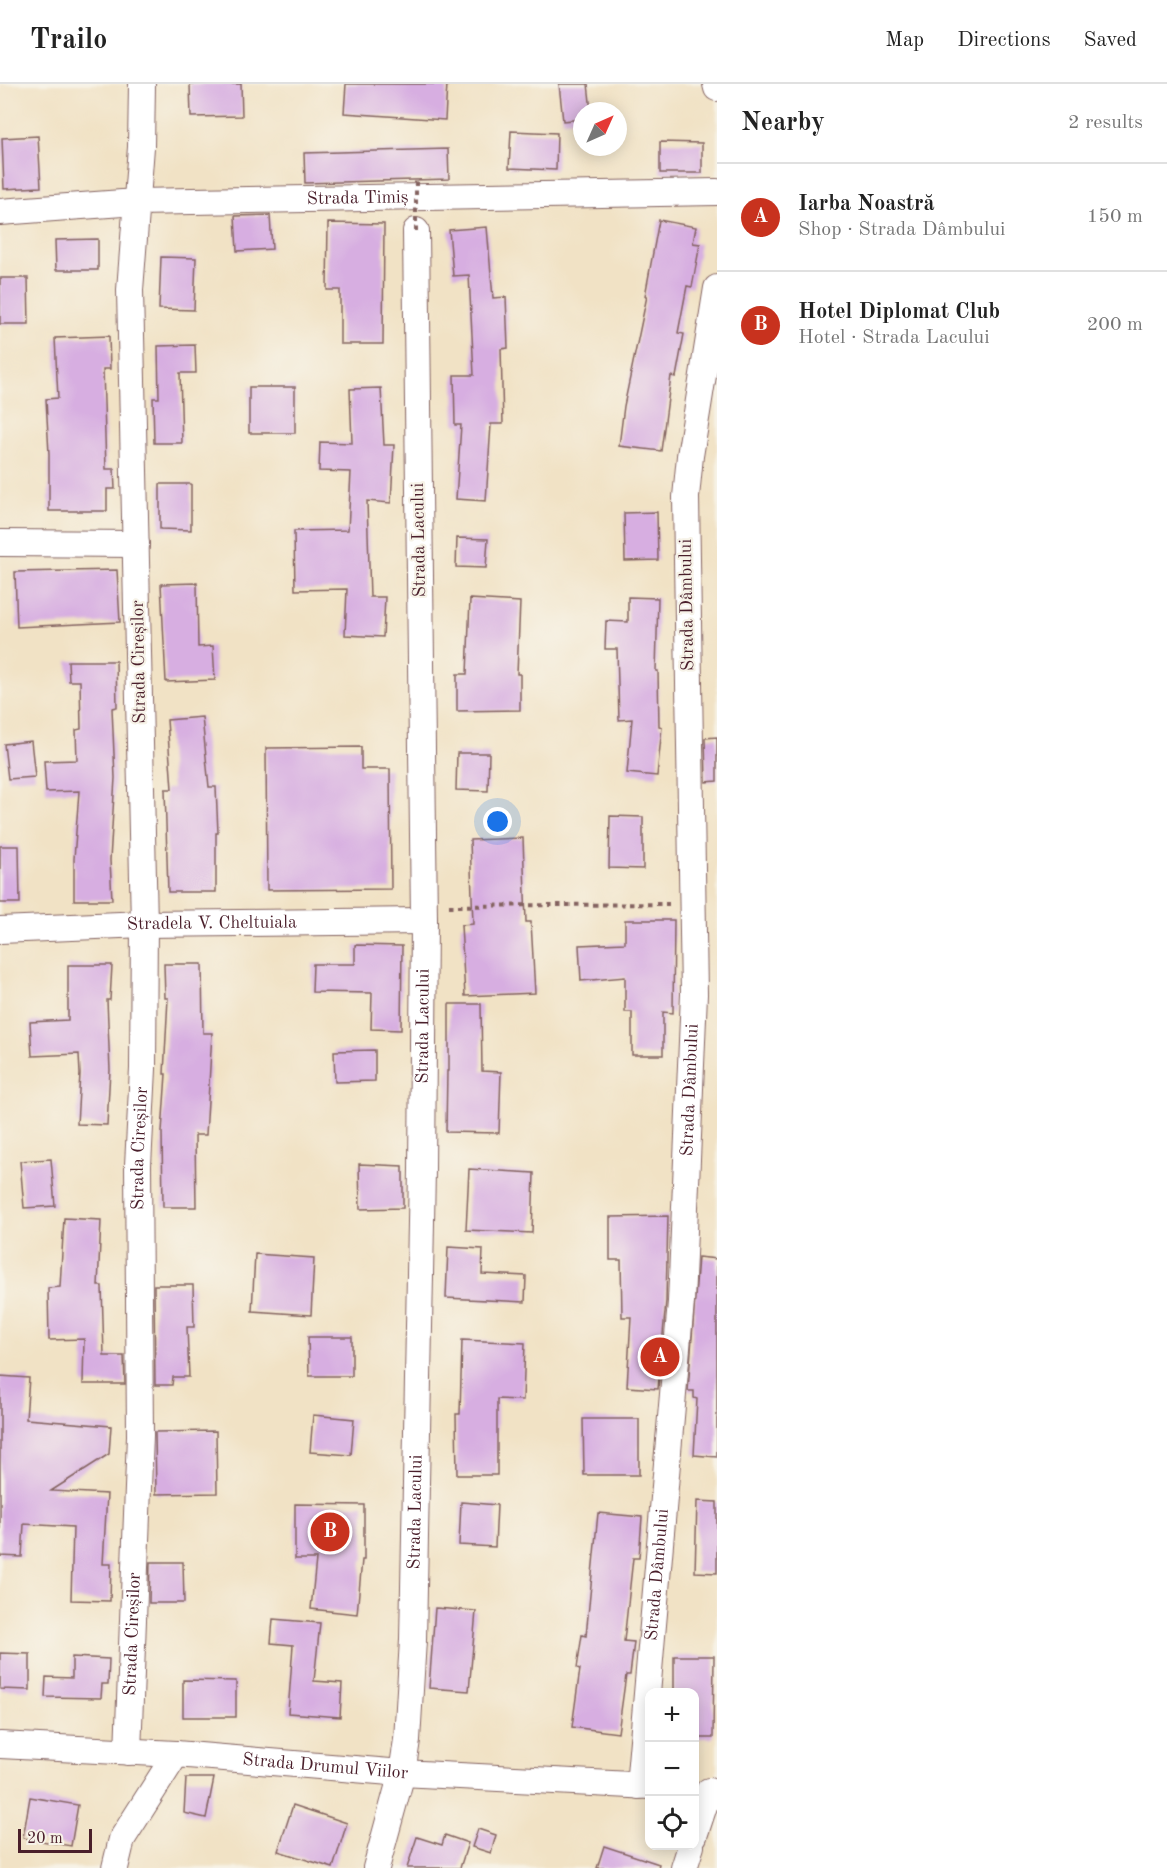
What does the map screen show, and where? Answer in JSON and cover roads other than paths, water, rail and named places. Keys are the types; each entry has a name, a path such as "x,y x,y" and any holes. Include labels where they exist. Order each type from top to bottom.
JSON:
{"street":[{"name":"Strada Cireșilor","path":"128,1752 140,1434 138,1165 143,1069 144,924 130,290 141,147 142,84"},
{"name":"Strada Timiș","path":"0,212 136,202 717,192"},
{"name":"Strada Lacului","path":"376,1868 402,1773 407,1740 413,1640 422,1182 424,913 416,231"},
{"name":"Strada Dâmbului","path":"644,1786 681,1302 694,994 686,497 690,456 717,288"},
{"path":"0,543 136,544"},
{"name":"Stradela V. Cheltuiala","path":"0,930 424,913"},
{"name":"Strada Drumul Viilor","path":"0,1745 176,1754 402,1773 644,1786"},
{"path":"115,1868 122,1839 176,1754"},
{"path":"699,1819 707,1791"},
{"path":"684,1868 690,1850"}],"place":[{"name":"Iarba Noastră","path":"660,1357"},
{"name":"Hotel Diplomat Club","path":"330,1532"}]}
